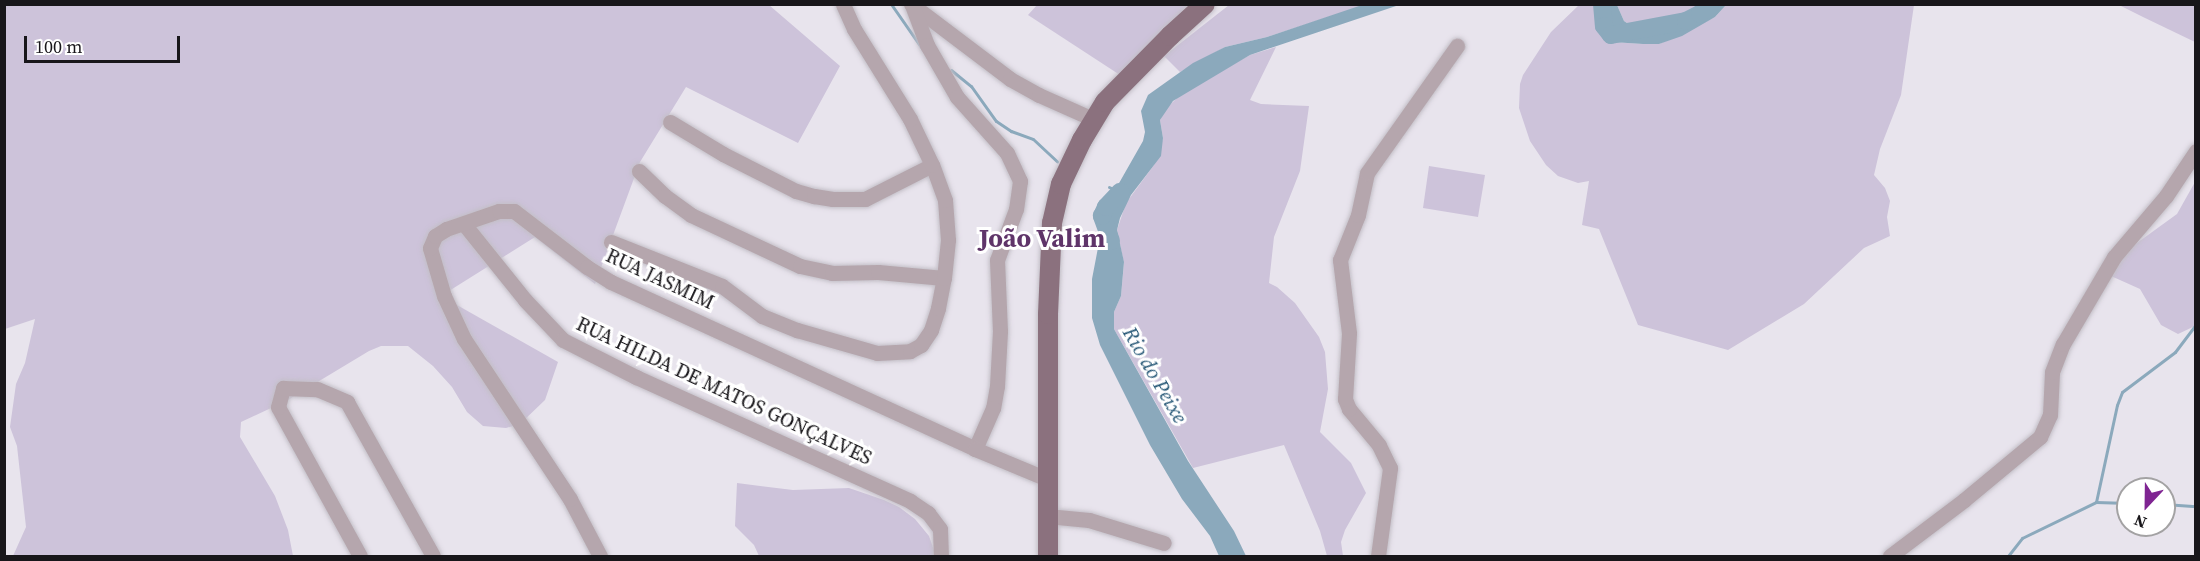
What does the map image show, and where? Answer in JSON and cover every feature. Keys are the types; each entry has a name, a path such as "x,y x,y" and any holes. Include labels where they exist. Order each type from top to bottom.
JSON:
{"main road":[{"path":"1048,556 1048,314 1052,223 1061,184 1093,119 1120,86 1205,4"}],"street":[{"path":"611,242 722,286 752,310 780,324 877,353 910,351 921,345 931,330 938,308 944,278 948,215 932,165 910,119 843,4"},
{"path":"911,5 1010,79 1039,95 1093,119"},
{"path":"911,5 927,45 957,97 1007,153 1020,181 1016,209 997,260 1000,331 997,386 993,408 975,449"},
{"path":"1378,556 1390,468 1379,445 1349,409 1345,399 1349,333 1340,272 1341,255 1358,215 1367,173 1457,46"},
{"path":"670,122 723,154 796,190 814,196 833,199 865,199 932,165"},
{"path":"1890,556 1964,500 2044,431 2051,408 2052,372 2062,344 2114,257 2166,196 2196,151"},
{"path":"639,171 665,196 691,215 800,266 832,273 878,272 944,278"},
{"name":"RUA JASMIM","path":"600,556 570,499 464,339 444,296 430,245 438,233 504,209 519,213 587,267 611,282 975,449 1047,479"},
{"name":"RUA HILDA DE MATOS GONÇALVES","path":"464,224 525,300 563,340 636,377 910,501 928,513 940,529 941,556"},
{"path":"360,556 278,407 283,388 317,389 347,402 433,556"},
{"path":"1047,516 1089,520 1164,543"}],"shaded area":[{"path":"4,5 769,5 840,66 798,143 686,87 640,162 595,284 535,237 441,296 558,362 545,400 520,424 506,428 483,426 467,412 452,387 433,366 408,346 381,346 286,401 241,422 240,437 275,496 288,530 293,556 13,556 26,527 17,446 10,427 16,384 25,363 35,319 5,329"},
{"path":"1037,5 1202,5 1120,75 1028,15"},
{"path":"1229,5 1365,5 1267,37 1225,47 1180,72 1164,56"},
{"path":"1579,5 1603,5 1608,36 1612,42 1659,44 1715,17 1726,5 1914,5 1901,95 1880,149 1874,175 1885,188 1890,201 1887,217 1890,236 1864,248 1804,304 1728,350 1638,325 1599,229 1582,225 1589,181 1578,183 1558,176 1546,165 1530,141 1519,108 1520,84 1523,75 1551,32"},
{"path":"1617,5 1707,5 1681,21 1639,31 1624,21"},
{"path":"2119,5 2195,5 2195,42 2143,17"},
{"path":"1276,47 1250,100 1261,104 1309,106 1300,171 1274,237 1269,283 1295,303 1319,337 1325,352 1328,389 1320,432 1351,463 1366,493 1345,530 1341,542 1343,556 1327,556 1320,531 1284,445 1193,468 1114,329 1114,312 1121,296 1124,263 1117,230 1126,203 1154,165 1163,138 1160,120 1164,110 1185,91 1250,55"},
{"path":"1429,166 1485,175 1478,217 1423,208"},
{"path":"2195,182 2195,326 2178,334 2161,325 2140,289 2111,276 2119,256 2177,214"},
{"path":"737,483 793,490 849,488 884,500 899,507 915,519 929,536 936,556 759,556 754,545 735,526"}],"water":[{"path":"1365,4 1399,5 1250,55 1173,101 1160,120 1163,138 1161,156 1131,195 1120,218 1117,230 1124,262 1121,296 1114,312 1114,329 1188,461 1234,531 1246,556 1219,556 1210,536 1182,499 1150,445 1100,345 1092,318 1092,279 1106,206 1143,141 1145,132 1141,111 1148,95 1193,63 1225,47 1267,37"},
{"path":"1603,5 1617,5 1624,21 1639,31 1681,21 1707,5 1726,5 1715,17 1682,36 1659,44 1643,44 1609,40"}],"waterway":[{"path":"891,4 921,47"},
{"name":"Rio do Peixe","path":"1602,4 1604,26 1611,35 1686,21 1700,14 1710,4"},
{"path":"951,70 971,86 996,121 1011,131 1033,139 1057,161"},
{"path":"1109,187 1118,191"},
{"name":"Rio do Peixe","path":"1111,241 1102,216 1106,207 1120,192"},
{"path":"2096,502 2117,405 2122,392 2175,352 2196,324"},
{"path":"2008,556 2022,538 2096,502 2116,503"},
{"path":"2176,505 2196,506"}],"district":[{"name":"João Valim","path":"1042,239"}]}
